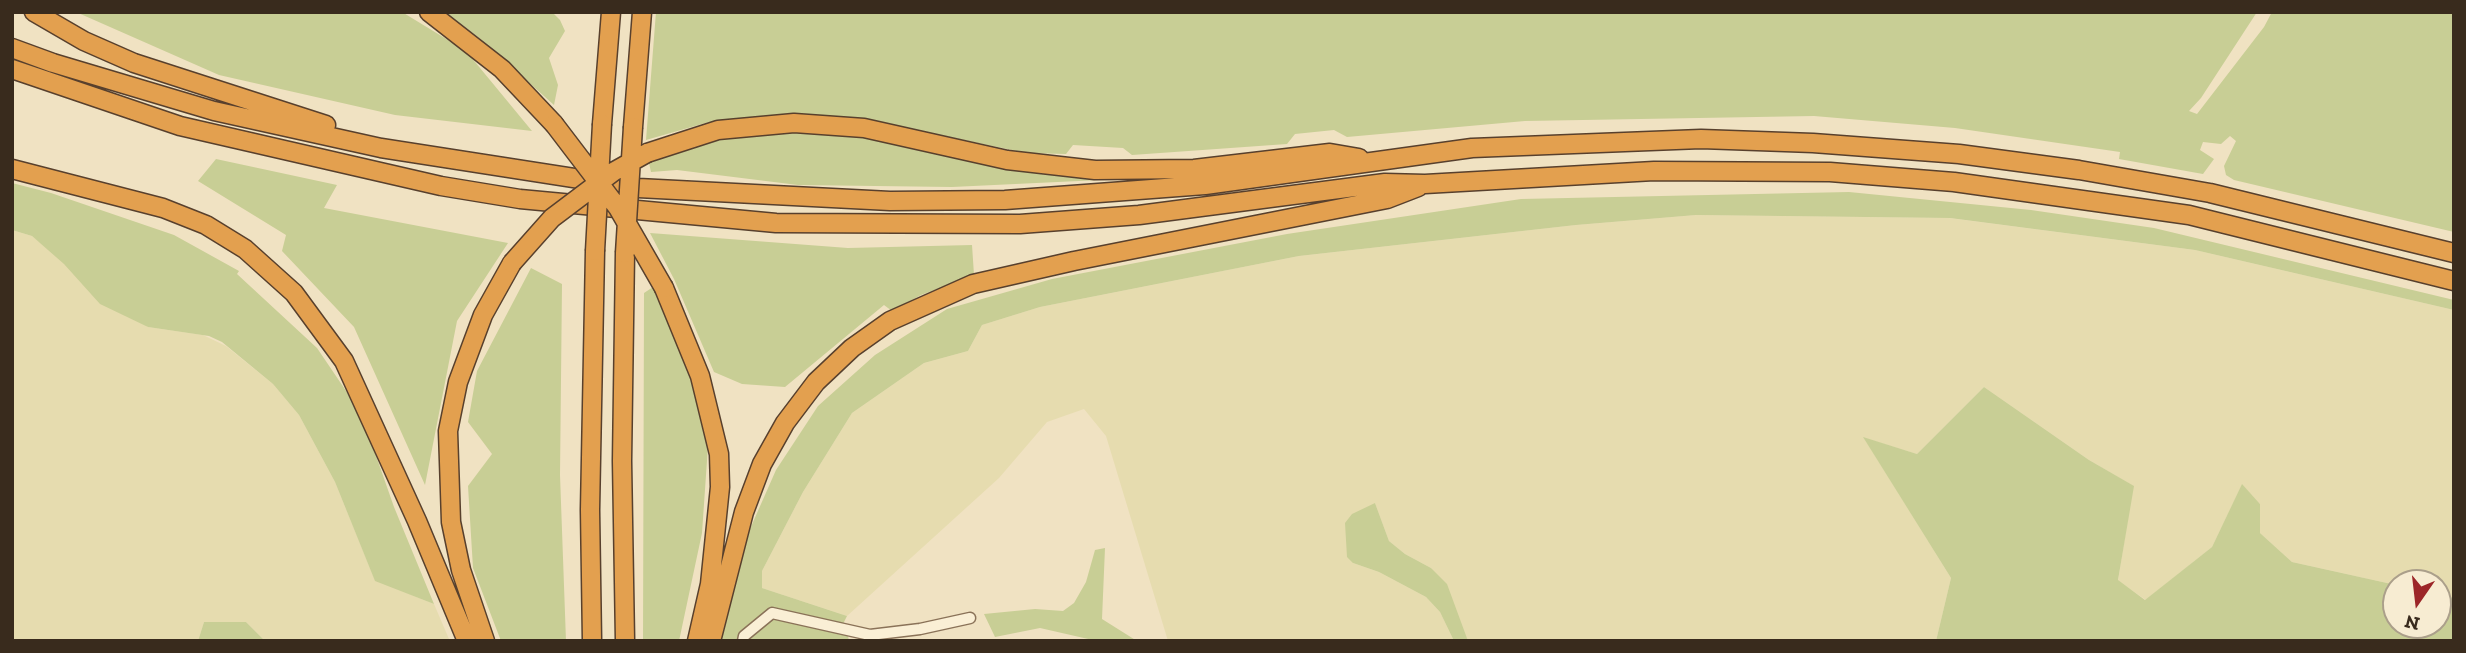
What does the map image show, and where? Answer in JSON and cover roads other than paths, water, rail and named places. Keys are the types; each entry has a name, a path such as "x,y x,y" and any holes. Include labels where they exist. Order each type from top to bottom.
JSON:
{"highway":[{"path":"34,12 83,41 134,63 324,124 381,148"},
{"path":"429,12 494,62 554,124 611,197 664,288 700,376 719,454 720,487 710,584 697,641"},
{"path":"592,641 590,469 595,251 611,12"},
{"path":"625,641 622,461 625,253 642,12"},
{"path":"12,48 53,63 214,111 381,148 638,188 890,201 1005,200 1205,185 1368,160 1472,148 1701,139 1813,143 1959,154 2079,170 2210,193 2454,253"},
{"path":"12,69 58,87 180,126 441,186 520,198 776,223 1020,224 1139,215 1385,183 1425,184 1700,170 1830,172 1954,182 2189,215 2454,281"},
{"path":"12,79 58,87"},
{"path":"485,641 461,570 451,522 448,431 458,382 483,315 512,263 552,218 613,172 647,153 718,130 794,123 864,128 1007,160 1095,170 1194,169 1330,153 1368,160"},
{"path":"12,169 163,208 206,225 245,249 294,293 344,361 417,520 467,641"},
{"path":"710,641 744,512 762,464 785,423 816,383 852,348 890,321 973,284 1074,261 1387,199 1425,184"}],"street":[{"path":"743,641 744,636 772,614 870,635 920,629 970,618"}]}
